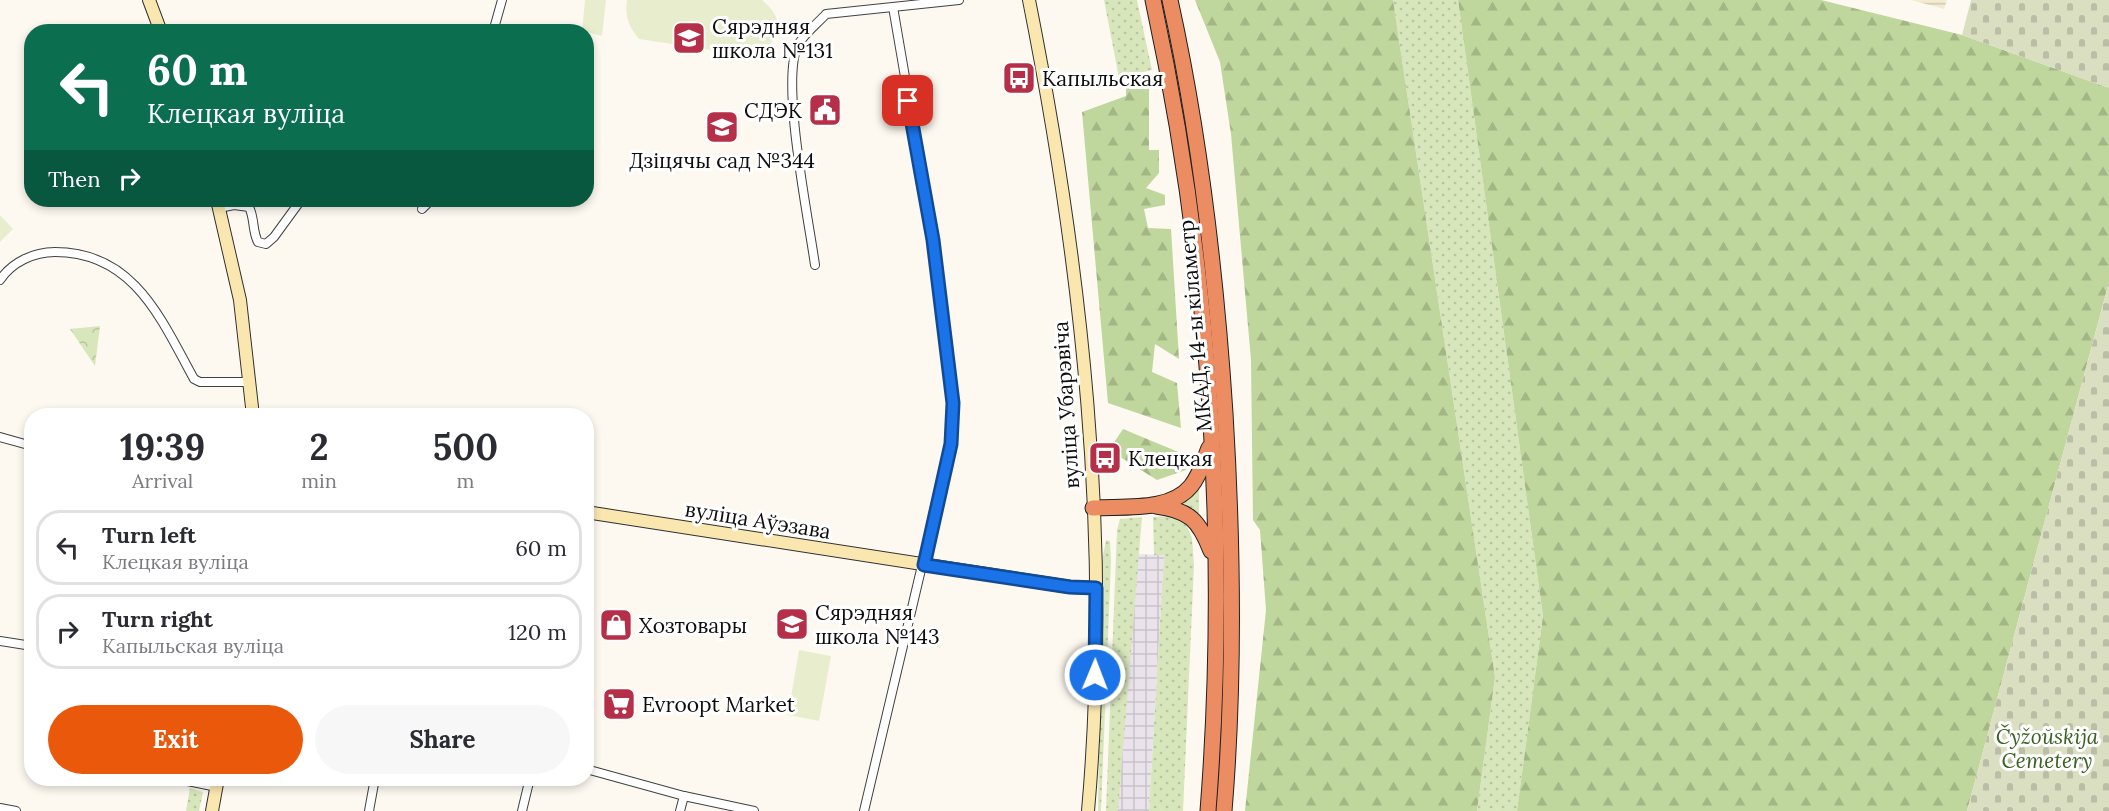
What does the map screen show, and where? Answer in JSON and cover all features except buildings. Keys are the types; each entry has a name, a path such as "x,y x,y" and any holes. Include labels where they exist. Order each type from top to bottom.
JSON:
{"highway":[{"name":"МКАД, 14-ы кіламетр","path":"1153,0 1178,119 1191,214 1211,442 1216,640 1208,811"},
{"name":"МКАД, 14-ы кіламетр","path":"1170,0 1204,194 1222,370 1233,548 1232,668 1224,811"},
{"path":"1093,508 1150,505 1176,498 1191,486 1211,442"},
{"path":"1150,505 1188,514 1205,536 1215,561"}],"main road":[{"path":"149,0 158,24"},
{"name":"вуліца Убарэвіча","path":"1029,0 1061,171 1072,246 1088,406 1096,588 1094,710 1088,811"},
{"path":"219,207 240,300 252,408"},
{"name":"вуліца Аўэзава","path":"594,513 1070,587 1096,588"},
{"path":"212,811 216,786"}],"street":[{"path":"495,24 502,0"},
{"path":"815,266 793,108 792,66 798,44 826,14 959,0"},
{"path":"864,811 951,444 953,403 933,240 893,7"},
{"path":"249,207 253,215 254,235 258,242 266,244 274,237 296,207"},
{"path":"422,210 425,207"},
{"path":"0,280 17,263 40,252 74,253 99,259 114,267 145,296 194,378 200,382 250,382"},
{"path":"0,437 24,444"},
{"path":"0,641 24,645"},
{"path":"594,771 684,796 754,811"},
{"path":"369,811 374,786"},
{"path":"522,811 528,786"},
{"path":"680,811 684,796"},
{"path":"0,808 16,811"}],"shaded area":[{"path":"1911,0 1947,0 1944,9"},
{"path":"1133,554 1164,555 1149,811 1117,811"}],"green space":[{"path":"585,0 606,0 602,36 594,34 594,24 583,24"},
{"path":"627,0 762,0 776,16 777,32 768,46 750,56 639,39 628,21"},
{"path":"1104,0 1137,0 1152,70 1119,78"},
{"path":"1195,0 1393,0 1495,677 1477,811 1245,811 1266,610 1260,530 1253,520 1251,360 1231,134 1220,62"},
{"path":"1393,0 1458,0 1543,616 1517,811 1477,811 1495,677"},
{"path":"1458,0 1821,0 1962,35 2109,88 2109,282 1967,811 1517,811 1543,616"},
{"path":"1971,0 2109,0 2109,88 1962,35"},
{"path":"1149,79 1149,150 1159,150 1159,173 1146,188 1165,195 1165,205 1144,209 1148,228 1171,229 1179,359 1155,344 1152,372 1177,383 1181,428 1108,403 1082,112 1126,96 1126,82"},
{"path":"0,215 13,229 0,242"},
{"name":"Čyžoŭskija Cemetery","path":"2109,282 2109,811 1967,811"},
{"path":"100,326 95,366 70,329"},
{"path":"1123,429 1188,456 1186,470 1157,480 1109,450"},
{"path":"1199,483 1199,517 1174,503"},
{"path":"1172,516 1186,524 1192,538 1194,565 1183,811 1149,811 1164,555 1154,555 1153,517"},
{"path":"1142,517 1118,811 1106,811 1117,530 1120,519"},
{"path":"1106,540 1110,541 1111,561 1101,811 1098,811 1102,561"},
{"path":"799,650 831,656 819,721 788,715"},
{"path":"190,788 203,792 199,811 186,811"}],"place":[{"name":"Сярэдняя школа №131","path":"689,38"},
{"name":"Капыльская","path":"1019,78"},
{"name":"СДЭК","path":"825,110"},
{"name":"Дзіцячы сад №344","path":"722,127"},
{"name":"Клецкая","path":"1105,458"},
{"name":"Сярэдняя школа №143","path":"792,624"},
{"name":"Хозтовары","path":"616,625"},
{"name":"Evroopt Market","path":"619,704"}],"route":[{"path":"908,101 933,240 953,403 953,434 948,462 924,565 1070,587 1096,588 1095,675"}]}
